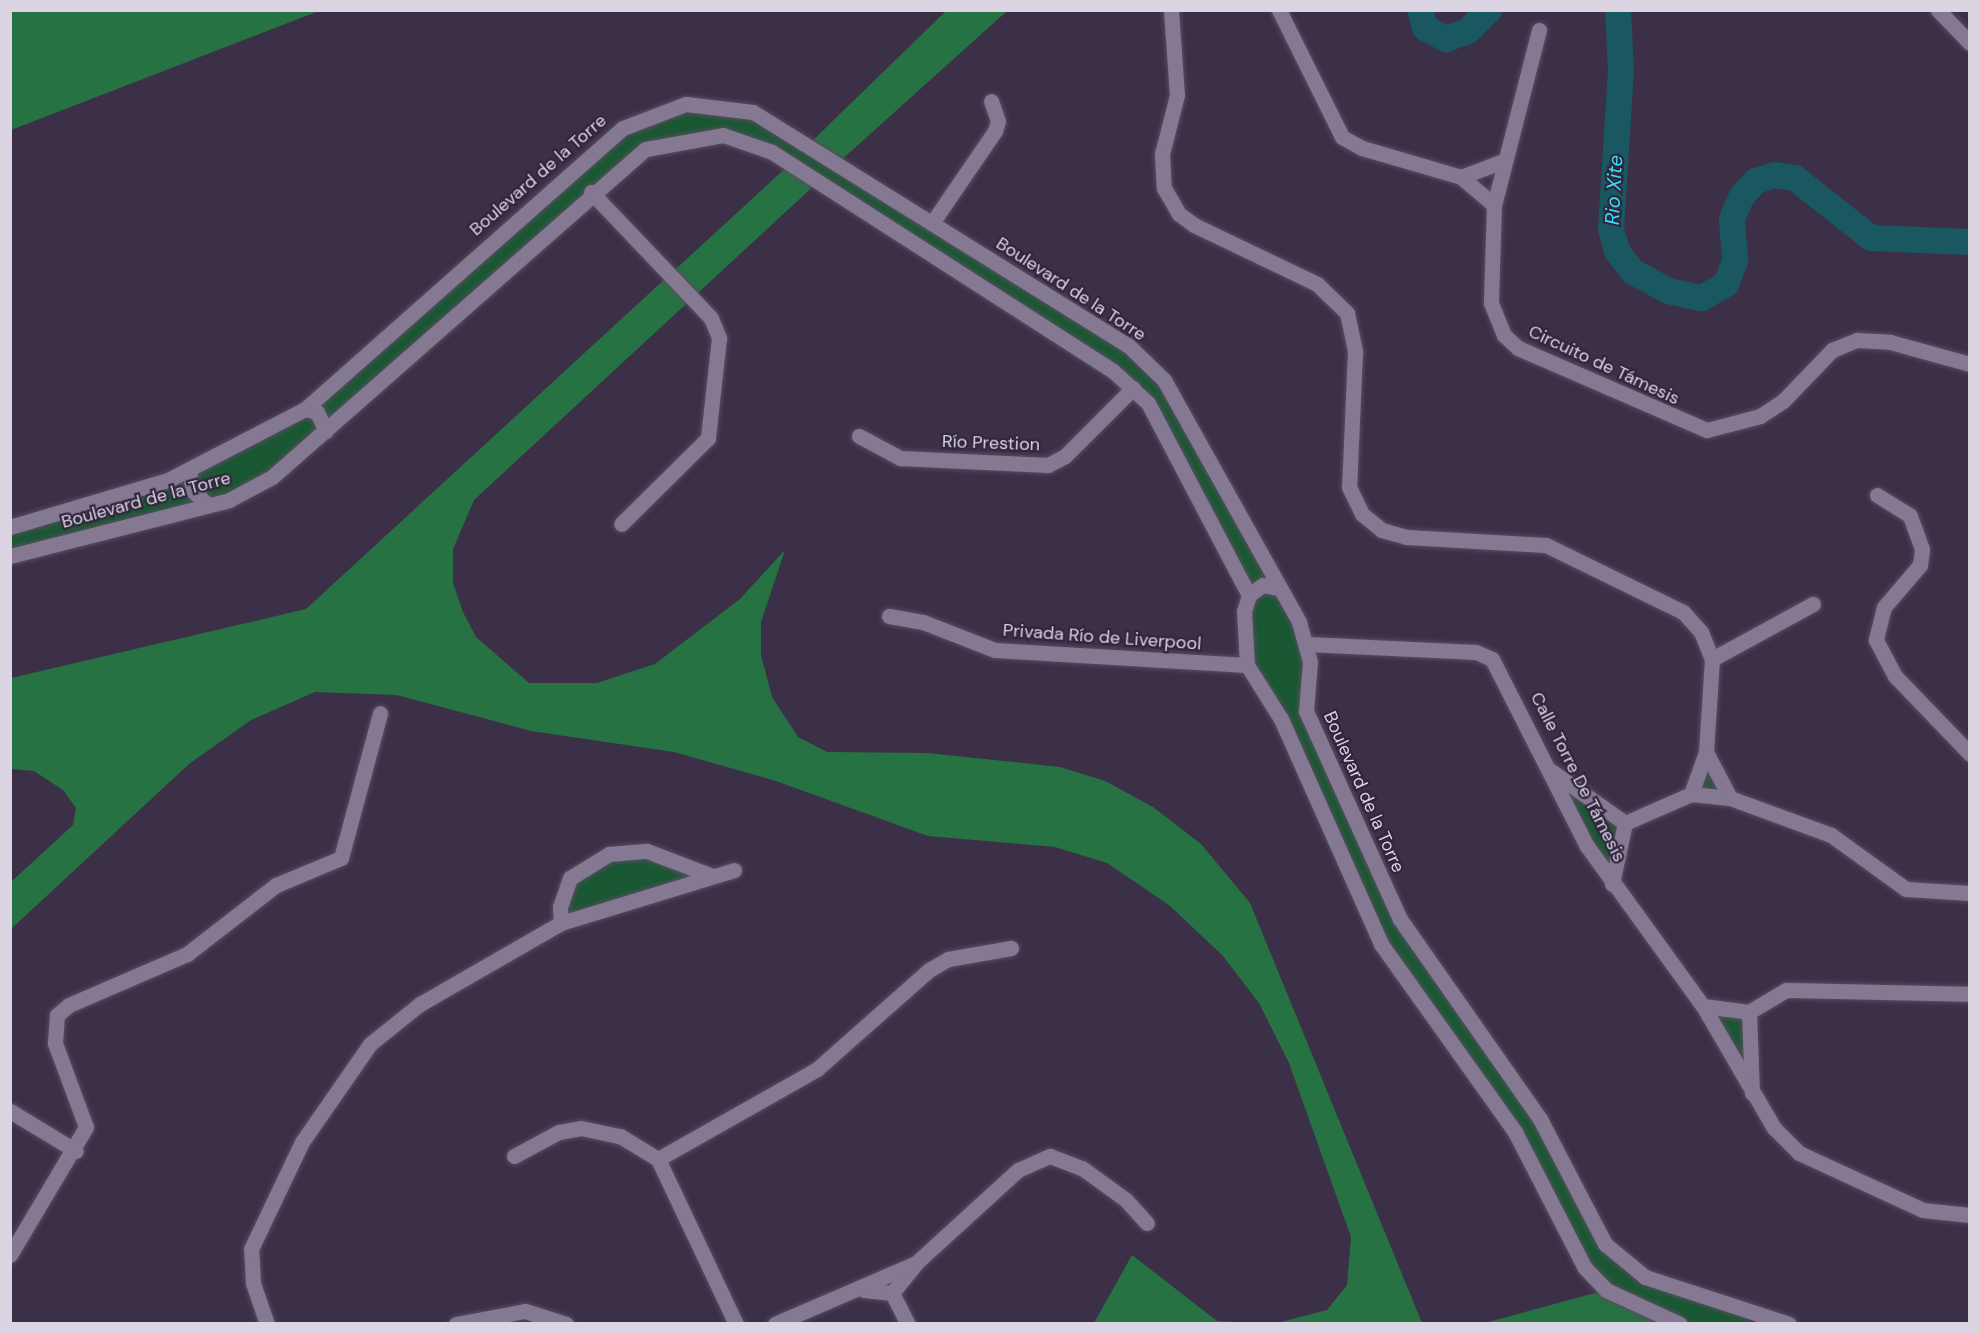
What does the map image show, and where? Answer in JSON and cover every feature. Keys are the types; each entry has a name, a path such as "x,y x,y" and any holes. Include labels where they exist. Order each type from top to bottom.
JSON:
{"street":[{"path":"1172,10 1177,95 1162,154 1164,188 1179,214 1194,225 1317,284 1347,313 1355,352 1347,457 1349,487 1362,514 1382,530 1407,537 1546,544 1683,612 1701,632 1712,659 1706,752 1692,794"},
{"path":"1279,10 1342,137 1362,148 1461,177 1494,205"},
{"path":"1938,10 1970,43"},
{"name":"Circuito de Támesis","path":"1539,30 1503,161 1494,205 1491,303 1504,335 1538,360 1680,423 1707,430 1760,416 1783,401 1832,350 1857,340 1890,342 1970,364"},
{"path":"932,224 995,131 991,101"},
{"name":"Boulevard de la Torre","path":"10,527 189,471 305,409 600,144 653,113 686,104 753,112 1128,345 1156,372 1176,397 1307,644 1306,711 1400,919 1540,1119 1605,1244 1645,1277 1789,1323"},
{"name":"Boulevard de la Torre","path":"10,556 250,491 326,431 591,192 646,149 723,135 749,142 1133,388 1160,421 1249,595"},
{"path":"1461,177 1503,161"},
{"path":"591,192 711,318 719,338 711,426 703,449 621,524"},
{"name":"Río Prestion","path":"859,436 900,459 1047,465 1065,456 1133,388"},
{"path":"305,409 317,412 326,431"},
{"path":"189,471 193,491 207,504"},
{"path":"1877,495 1910,516 1922,549 1920,565 1884,607 1876,640 1895,676 1970,754"},
{"path":"1279,588 1263,585 1249,595 1244,611 1247,665 1281,719 1381,944 1515,1132 1585,1268 1614,1295 1680,1323"},
{"path":"1712,659 1813,604"},
{"name":"Privada Río de Liverpool","path":"889,616 923,622 995,650 1247,665"},
{"name":"Calle Torre De Támesis","path":"1307,644 1476,652 1492,658 1612,884 1702,1006 1752,1098"},
{"path":"1281,719 1295,720 1306,711"},
{"path":"10,1255 76,1151 86,1127 55,1043 57,1015 69,1005 188,954 276,885 341,858 380,713"},
{"path":"1706,752 1730,798"},
{"path":"1551,770 1625,823"},
{"path":"1625,823 1692,794 1730,798 1831,835 1906,889 1970,892"},
{"path":"1612,884 1625,823"},
{"path":"561,923 560,907 570,878 609,854 647,852 712,876"},
{"path":"267,1323 253,1283 251,1249 302,1142 352,1065 420,1004 561,923 734,870"},
{"path":"658,1159 817,1069 929,970 948,958 1011,948"},
{"path":"1702,1006 1749,1012 1786,990 1970,994"},
{"path":"1749,1012 1752,1098 1798,1153 1923,1210 1970,1215"},
{"path":"10,1111 76,1151"},
{"path":"514,1156 549,1137 581,1128 620,1136 658,1159 736,1323"},
{"path":"892,1293 916,1263 1018,1170 1050,1156 1082,1168 1126,1200 1147,1223"},
{"path":"775,1323 864,1290 887,1273 916,1263"},
{"path":"864,1290 892,1293"},
{"path":"892,1293 908,1323"},
{"path":"456,1323 525,1311 566,1323"}],"green space":[{"path":"11,10 319,10 319,11 11,130"},
{"path":"946,11 1007,11 839,162 810,143"},
{"path":"686,104 753,112 1148,363 1299,622 1306,711 1400,919 1540,1119 1623,1263 1789,1323 1680,1323 1606,1290 1529,1157 1395,966 1247,665 1249,595 1148,403 772,152 723,135 646,149 250,491 11,556 11,527 140,490 305,409 601,144"},
{"path":"790,164 818,182 474,500 453,549 453,583 463,612 476,637 529,683 597,683 655,664 740,599 785,550 761,622 761,655 772,697 798,737 827,752 927,753 1060,767 1105,781 1153,807 1201,844 1250,903 1422,1323 1277,1323 1327,1310 1347,1285 1351,1237 1289,1063 1259,1003 1223,956 1169,905 1107,863 1055,847 928,836 776,781 674,752 531,731 397,695 315,692 251,720 189,764 11,929 11,882 73,825 76,808 63,790 34,771 11,769 11,678 306,609"},
{"path":"1706,752 1730,798 1691,794"},
{"path":"1551,770 1625,823 1612,884"},
{"path":"629,851 712,876 561,923 570,878"},
{"path":"1703,1006 1749,1012 1752,1097"},
{"path":"1132,1255 1217,1321 1252,1323 1094,1323"},
{"path":"1606,1290 1680,1324 1481,1324"}],"waterway":[{"name":"Rio Xite","path":"1420,10 1425,28 1446,39 1468,31 1489,10"},
{"name":"Rio Xite","path":"1618,10 1621,71 1611,229 1617,251 1633,272 1668,291 1702,298 1726,284 1735,262 1732,219 1742,196 1756,181 1774,175 1795,178 1871,238 1970,242"}]}
